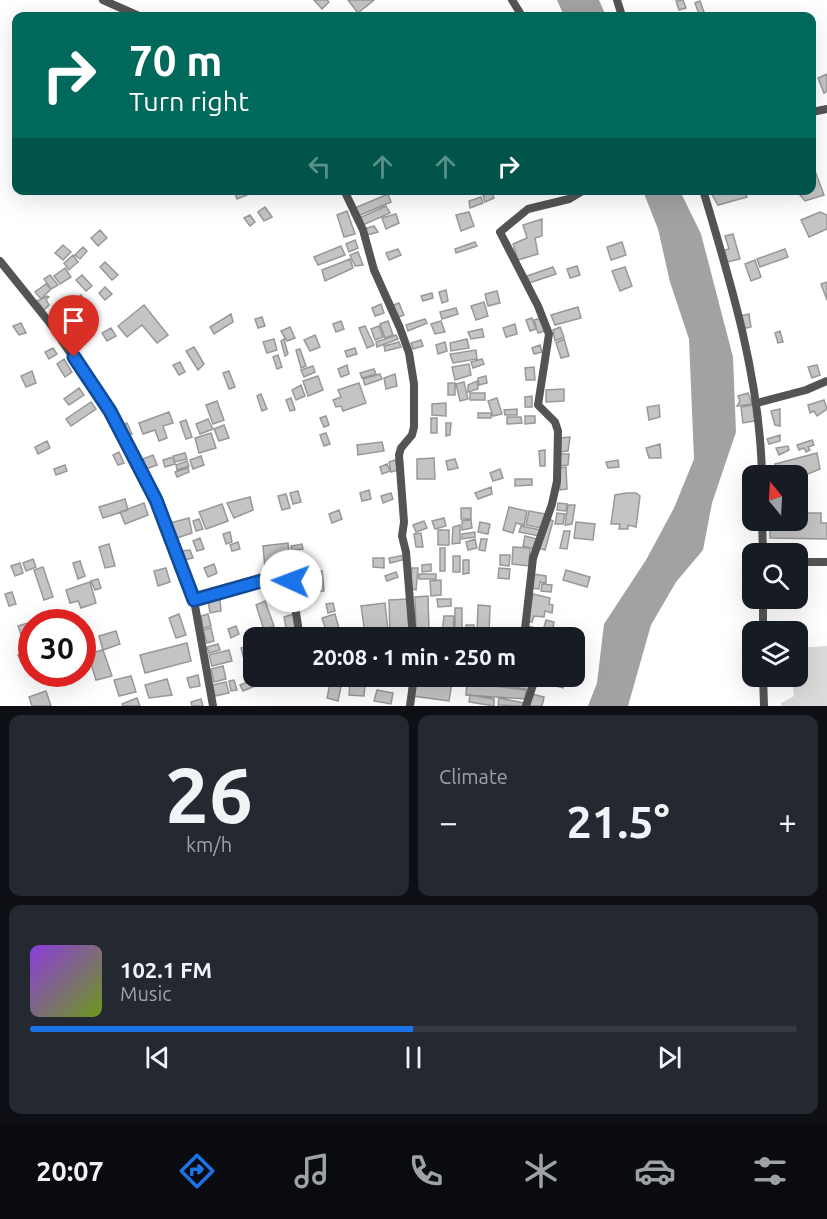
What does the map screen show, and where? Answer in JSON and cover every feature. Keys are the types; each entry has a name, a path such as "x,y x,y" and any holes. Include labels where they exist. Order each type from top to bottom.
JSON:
{"street":[{"path":"103,0 131,12"},
{"path":"346,195 363,230 374,270 409,353 414,384 414,427 412,435 401,448 399,455 404,522 402,536 406,552 412,627"},
{"path":"525,627 533,558 552,504 559,438 555,422 538,405 549,334 538,306 500,232 528,209 569,199 576,195"},
{"path":"705,195 732,284 757,404 761,465"},
{"path":"0,261 49,322 110,411 156,500 194,600 213,706"},
{"path":"757,404 806,390 827,381"},
{"path":"808,562 827,562"},
{"path":"194,600 285,575 291,581 298,627"},
{"path":"410,706 413,687"},
{"path":"526,706 532,687"},
{"path":"763,687 764,706"}],"shaded area":[{"path":"557,0 599,0 604,12 562,12"},
{"path":"645,195 682,195 701,234 733,357 736,432 712,503 703,550 676,582 651,625 628,706 588,706 597,683 604,624 646,560 674,508 694,459 689,339 670,282 658,229"},
{"path":"827,646 827,706 781,706 781,703 794,696 793,687 808,687 808,647"}],"building":[{"path":"314,0 327,0 329,2 322,9"},
{"path":"348,0 374,0 359,12"},
{"path":"683,0 686,8 679,10 676,1"},
{"path":"700,1 704,12 698,12 695,3"},
{"path":"827,74 827,91 824,93 818,78"},
{"path":"816,174 824,195 805,201 800,195 816,195"},
{"path":"386,195 388,195 391,202 358,216 355,208"},
{"path":"483,195 493,195 494,198 485,202"},
{"path":"712,195 746,195 747,197 718,205"},
{"path":"481,197 483,203 470,208 469,201"},
{"path":"386,206 390,213 363,225 359,218"},
{"path":"265,207 272,217 264,221 258,212"},
{"path":"347,211 355,234 344,237 337,215"},
{"path":"469,212 474,226 461,231 456,215"},
{"path":"820,212 827,215 827,229 809,237 801,220"},
{"path":"396,214 399,223 386,229 382,218"},
{"path":"250,215 255,222 250,226 244,218"},
{"path":"542,219 542,236 535,238 538,254 518,260 513,244 527,238 523,225"},
{"path":"374,226 378,232 367,235 364,229"},
{"path":"100,230 107,238 98,246 91,238"},
{"path":"733,234 740,259 727,262 724,250 729,249 725,236"},
{"path":"355,240 358,248 349,252 346,244"},
{"path":"475,242 477,246 456,253 455,249"},
{"path":"622,242 626,255 611,260 607,247"},
{"path":"63,245 71,252 63,260 55,253"},
{"path":"341,246 345,255 318,265 314,257"},
{"path":"83,247 87,251 80,259 75,255"},
{"path":"398,249 401,255 389,260 386,253"},
{"path":"785,249 788,257 760,267 757,259"},
{"path":"358,252 363,265 355,266 350,255"},
{"path":"73,255 78,262 69,270 64,263"},
{"path":"350,259 353,268 325,281 322,270"},
{"path":"755,260 761,277 751,281 745,264"},
{"path":"105,262 118,275 112,280 100,267"},
{"path":"577,266 580,275 570,278 567,269"},
{"path":"553,267 556,274 529,283 527,276"},
{"path":"625,267 632,286 620,291 612,271"},
{"path":"65,268 71,277 60,284 54,276"},
{"path":"50,275 58,285 51,289 44,279"},
{"path":"82,275 92,286 86,291 76,280"},
{"path":"827,282 827,300 821,284"},
{"path":"46,284 51,289 41,299 35,292"},
{"path":"105,287 112,294 105,300 99,293"},
{"path":"446,290 448,301 442,303 439,292"},
{"path":"497,291 500,303 488,306 485,294"},
{"path":"432,293 433,298 423,301 421,296"},
{"path":"81,295 88,306 78,313 71,304"},
{"path":"47,296 49,305 44,310 37,301"},
{"path":"484,302 488,316 476,320 471,306"},
{"path":"399,303 404,315 396,318 391,306"},
{"path":"381,304 384,313 375,316 372,308"},
{"path":"144,305 168,335 157,343 142,325 127,337 118,326"},
{"path":"578,307 581,318 555,325 551,315"},
{"path":"456,308 458,314 442,319 440,312"},
{"path":"231,314 233,322 214,334 210,327"},
{"path":"749,314 751,327 742,329 740,316"},
{"path":"262,317 265,326 258,328 255,319"},
{"path":"532,318 536,329 530,331 526,320"},
{"path":"541,318 545,331 538,333 534,320"},
{"path":"425,319 427,323 408,331 406,325"},
{"path":"341,321 344,329 336,332 333,324"},
{"path":"388,321 393,335 385,338 380,324"},
{"path":"441,321 445,332 435,334 431,324"},
{"path":"21,323 26,333 19,335 13,326"},
{"path":"515,324 517,334 506,337 503,328"},
{"path":"365,326 374,345 367,348 359,328"},
{"path":"379,326 383,337 375,340 371,329"},
{"path":"290,327 295,338 287,341 281,331"},
{"path":"560,327 564,337 555,341 553,330"},
{"path":"111,328 116,336 107,341 102,333"},
{"path":"482,329 484,337 471,339 468,332"},
{"path":"68,331 76,344 70,347 62,334"},
{"path":"780,331 783,342 778,343 775,333"},
{"path":"315,335 320,347 310,351 304,340"},
{"path":"396,335 398,339 377,347 376,342"},
{"path":"274,339 277,350 267,353 263,342"},
{"path":"284,339 288,354 285,356 281,341"},
{"path":"467,339 469,348 451,351 450,343"},
{"path":"564,339 569,356 561,358 556,343"},
{"path":"421,340 423,346 413,349 411,343"},
{"path":"399,342 401,347 385,351 384,346"},
{"path":"445,342 447,351 438,354 436,345"},
{"path":"540,345 542,352 534,354 532,348"},
{"path":"194,347 204,364 198,370 186,351"},
{"path":"53,348 57,354 49,359 45,352"},
{"path":"355,348 357,354 347,357 345,351"},
{"path":"300,349 306,366 301,368 296,350"},
{"path":"476,350 477,359 453,363 450,354"},
{"path":"278,355 282,367 277,369 273,357"},
{"path":"64,359 72,372 65,377 57,364"},
{"path":"482,359 484,364 473,368 471,362"},
{"path":"180,362 185,372 179,375 173,365"},
{"path":"469,364 471,375 455,380 452,367"},
{"path":"347,365 349,374 341,377 338,369"},
{"path":"817,365 820,375 812,378 808,367"},
{"path":"313,366 315,372 304,377 301,370"},
{"path":"534,367 535,380 526,380 525,368"},
{"path":"374,369 376,374 362,378 360,373"},
{"path":"32,371 36,383 26,387 21,376"},
{"path":"229,371 235,387 229,389 223,373"},
{"path":"380,374 382,379 365,385 363,379"},
{"path":"395,374 397,386 386,389 384,378"},
{"path":"318,376 323,390 308,396 303,381"},
{"path":"486,376 487,383 479,385 478,378"},
{"path":"477,381 478,389 468,392 468,385"},
{"path":"464,382 468,399 460,401 456,384"},
{"path":"359,383 366,403 343,411 341,406 336,407 333,400 341,397 338,390"},
{"path":"448,383 455,383 455,395 448,395"},
{"path":"301,385 305,396 296,400 292,390"},
{"path":"79,388 84,395 69,405 64,399"},
{"path":"564,389 564,401 546,402 546,390"},
{"path":"470,393 485,393 485,400 470,400"},
{"path":"748,393 752,404 737,406 740,401 738,396"},
{"path":"261,394 267,409 262,411 257,396"},
{"path":"532,396 532,407 525,407 525,397"},
{"path":"291,398 295,410 290,411 286,400"},
{"path":"497,398 502,414 493,416 488,401"},
{"path":"824,400 827,409 817,416 814,411 810,413 808,405"},
{"path":"217,401 224,420 213,424 206,405"},
{"path":"91,402 96,409 71,426 66,419"},
{"path":"446,403 446,416 432,415 432,404"},
{"path":"659,405 660,417 649,420 647,407"},
{"path":"753,405 755,421 743,423 741,407"},
{"path":"517,409 517,415 505,415 504,410"},
{"path":"780,409 780,426 775,425 771,411"},
{"path":"169,412 173,423 163,426 167,438 159,441 155,430 143,434 139,423"},
{"path":"478,413 491,413 491,418 478,418"},
{"path":"326,416 329,425 324,427 320,418"},
{"path":"525,416 535,416 535,423 525,424"},
{"path":"507,417 521,417 522,423 507,424"},
{"path":"431,418 437,418 437,433 431,433"},
{"path":"208,419 213,429 200,434 196,424"},
{"path":"186,420 192,437 186,439 180,422"},
{"path":"127,423 132,434 125,437 120,426"},
{"path":"446,423 451,423 450,435 446,436"},
{"path":"224,425 229,438 219,441 214,429"},
{"path":"211,433 216,448 199,453 195,438"},
{"path":"326,433 330,444 324,446 320,435"},
{"path":"780,435 780,441 769,444 767,439"},
{"path":"570,437 568,451 560,452 560,438"},
{"path":"812,440 814,445 808,447 810,450 806,452 804,448 799,450 797,445"},
{"path":"47,441 50,448 38,454 35,447"},
{"path":"382,442 384,451 358,455 357,445"},
{"path":"660,444 661,458 649,458 646,448"},
{"path":"788,446 789,450 779,455 776,448"},
{"path":"545,450 545,466 540,466 539,451"},
{"path":"119,452 124,463 118,465 113,455"},
{"path":"185,453 187,459 175,462 173,456"},
{"path":"817,453 820,469 808,474 808,465 775,464"},
{"path":"559,454 569,454 568,465 559,466"},
{"path":"153,455 157,465 146,469 143,459"},
{"path":"201,456 204,465 193,469 190,460"},
{"path":"173,457 175,464 165,467 163,460"},
{"path":"434,458 435,479 417,479 417,459"},
{"path":"455,459 458,468 448,470 446,461"},
{"path":"395,460 398,470 391,472 389,462"},
{"path":"618,460 619,467 608,468 606,462"},
{"path":"187,461 189,466 177,470 176,465"},
{"path":"387,464 390,471 382,474 380,467"},
{"path":"65,465 67,471 56,475 54,469"},
{"path":"566,467 567,489 560,490 559,468"},
{"path":"188,468 189,472 177,477 175,472"},
{"path":"500,469 503,478 493,481 490,473"},
{"path":"515,479 532,479 532,485 515,486"},
{"path":"491,487 492,494 478,499 475,493"},
{"path":"369,490 371,499 362,501 360,493"},
{"path":"298,491 301,502 293,504 290,493"},
{"path":"391,493 393,499 383,503 381,496"},
{"path":"636,493 640,496 636,527 628,525 628,529 619,529 620,524 611,524 615,495"},
{"path":"286,494 290,508 282,510 278,496"},
{"path":"250,497 253,510 234,518 227,503"},
{"path":"125,499 128,510 103,518 99,507"},
{"path":"144,503 148,515 125,524 120,512"},
{"path":"558,503 567,504 566,511 557,510"},
{"path":"222,504 228,521 206,529 199,512"},
{"path":"568,505 575,505 572,524 565,525"},
{"path":"509,507 527,511 524,525 516,523 513,533 503,530"},
{"path":"461,508 471,508 471,519 461,519"},
{"path":"339,510 342,519 332,523 329,514"},
{"path":"529,511 546,514 541,528 526,525"},
{"path":"557,513 565,514 563,524 555,524"},
{"path":"808,513 821,513 821,523 827,523 827,539 770,538 770,531 808,531"},
{"path":"189,518 192,533 177,538 170,523"},
{"path":"444,518 446,526 435,529 432,521"},
{"path":"547,518 553,521 545,550 538,548"},
{"path":"199,519 203,529 196,531 193,521"},
{"path":"471,520 472,528 462,530 462,521"},
{"path":"424,521 427,528 416,532 413,525"},
{"path":"480,522 490,524 488,534 478,532"},
{"path":"576,522 595,524 593,540 574,538"},
{"path":"460,525 460,543 452,544 453,527"},
{"path":"521,526 541,530 539,536 519,532"},
{"path":"438,530 449,530 449,545 438,545"},
{"path":"564,531 570,531 567,549 560,548"},
{"path":"230,532 232,542 226,544 223,534"},
{"path":"475,532 475,537 462,539 462,534"},
{"path":"421,533 423,547 416,547 414,534"},
{"path":"525,536 537,539 534,549 523,546"},
{"path":"200,538 204,549 197,551 193,541"},
{"path":"475,539 477,548 468,550 466,542"},
{"path":"481,539 487,539 485,551 479,550"},
{"path":"238,542 240,549 232,551 230,545"},
{"path":"288,543 290,565 265,568 263,546"},
{"path":"109,544 115,566 105,568 99,547"},
{"path":"302,544 303,549 292,551 291,546"},
{"path":"513,547 530,548 529,566 512,564"},
{"path":"440,548 445,548 445,571 440,571"},
{"path":"190,550 193,558 184,560 181,551"},
{"path":"405,555 406,559 390,563 389,558"},
{"path":"500,555 510,555 509,566 500,565"},
{"path":"453,556 460,556 460,572 453,572"},
{"path":"373,558 384,558 384,568 373,567"},
{"path":"33,559 36,567 26,571 23,563"},
{"path":"463,560 469,560 469,573 463,574"},
{"path":"80,561 85,576 78,579 73,563"},
{"path":"20,563 23,573 15,576 11,566"},
{"path":"214,564 217,573 208,577 204,568"},
{"path":"431,564 431,571 422,572 422,565"},
{"path":"43,567 53,597 44,600 34,570"},
{"path":"166,568 170,582 158,586 154,571"},
{"path":"412,568 418,568 416,590 410,588"},
{"path":"499,568 510,569 509,579 498,578"},
{"path":"566,570 590,577 587,587 563,580"},
{"path":"322,571 324,591 318,592 315,572"},
{"path":"396,572 398,577 387,581 385,576"},
{"path":"419,574 436,574 436,579 419,579"},
{"path":"533,574 546,576 546,583 540,582 539,589 531,588"},
{"path":"98,579 101,588 95,590 91,581"},
{"path":"441,580 441,595 431,596 430,581"},
{"path":"90,582 96,603 81,608 78,601 70,603 66,590"},
{"path":"542,584 552,585 551,592 541,591"},
{"path":"12,592 16,604 9,606 5,594"},
{"path":"297,593 306,593 306,604 297,606"},
{"path":"533,594 550,598 549,604 553,605 552,613 545,611 544,617 534,616 532,622 528,621"},
{"path":"428,596 429,627 416,627 415,597"},
{"path":"408,599 409,627 390,627 389,600"},
{"path":"437,599 451,599 451,606 438,607"},
{"path":"220,600 221,611 210,613 208,601"},
{"path":"265,601 274,626 263,627 256,605"},
{"path":"333,603 335,611 328,613 326,604"},
{"path":"385,603 388,627 364,627 361,606"},
{"path":"478,605 490,606 489,627 477,627"},
{"path":"455,608 462,608 462,627 455,627"},
{"path":"179,614 186,635 176,638 169,618"},
{"path":"208,614 211,626 203,628 201,616"},
{"path":"294,614 297,627 286,627 284,617"},
{"path":"335,614 339,627 325,627 322,618"},
{"path":"444,616 454,616 453,627 443,627"},
{"path":"546,620 554,622 553,627 544,627"},
{"path":"236,626 239,634 231,638 228,629"},
{"path":"211,628 214,641 207,643 203,630"},
{"path":"116,631 120,644 103,650 99,636"},
{"path":"187,643 191,661 145,673 140,655"},
{"path":"218,644 220,650 209,653 207,647"},
{"path":"103,650 112,676 96,680 96,652"},
{"path":"229,650 232,661 212,666 209,655"},
{"path":"223,666 226,679 214,682 211,669"},
{"path":"198,675 200,686 190,688 187,678"},
{"path":"131,676 136,692 119,696 114,680"},
{"path":"167,679 172,695 149,698 145,685"},
{"path":"234,680 237,690 231,691 229,681"},
{"path":"226,682 229,693 215,696 212,685"},
{"path":"243,684 243,687 253,687 243,691 240,685"},
{"path":"329,687 341,687 338,701 327,698"},
{"path":"350,687 365,687 364,696 349,695"},
{"path":"414,687 451,687 449,701 413,696"},
{"path":"467,687 526,690 525,699 466,695"},
{"path":"514,687 530,687 530,690"},
{"path":"377,690 393,693 391,704 374,701"},
{"path":"46,691 51,706 32,706 29,697"},
{"path":"532,694 544,697 542,706 529,706"},
{"path":"470,695 494,699 494,706 469,702"},
{"path":"137,698 140,706 123,706 122,704"},
{"path":"499,698 524,703 522,706 498,705"},
{"path":"201,699 203,706 192,706 191,702"}],"route":[{"path":"74,357 110,411 156,500 194,600 279,576 285,575 291,581"}]}
